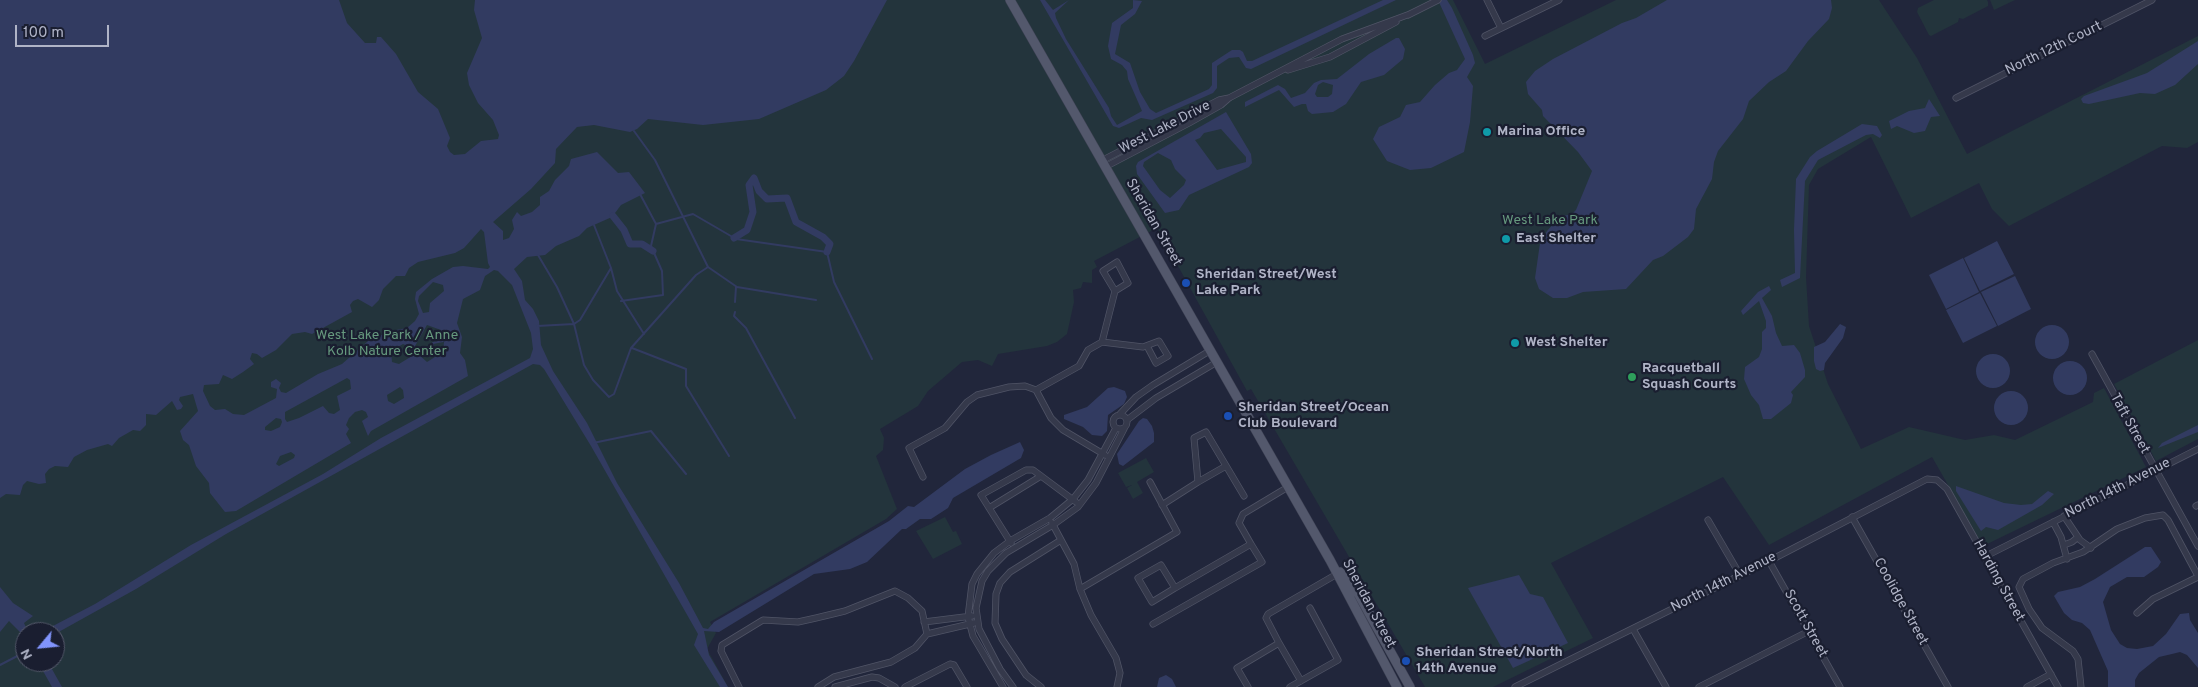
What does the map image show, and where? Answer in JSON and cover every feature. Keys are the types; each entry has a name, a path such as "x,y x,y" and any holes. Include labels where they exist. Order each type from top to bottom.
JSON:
{"main road":[{"name":"Sheridan Street","path":"1010,0 1330,560 1397,687"},
{"name":"Sheridan Street","path":"1330,560 1359,595 1410,687"}],"street":[{"name":"West Lake Drive","path":"1276,74 1330,57 1437,0"},
{"path":"1486,0 1501,28"},
{"path":"1485,36 1545,3 1558,0"},
{"name":"North 12th Court","path":"1956,98 2152,0"},
{"name":"West Lake Drive","path":"1103,164 1189,123 1222,105 1229,98 1325,47 1354,34 1410,14"},
{"path":"1325,47 1330,57"},
{"path":"1102,342 1115,291 1128,283 1117,262 1103,271 1115,291"},
{"path":"1036,390 1079,366 1088,350 1102,342 1147,346"},
{"path":"1003,687 979,649 968,617 972,584 977,574 994,553 1010,541 1050,518 1073,499 1090,478 1116,428 1113,419 1136,397 1210,350"},
{"name":"Taft Street","path":"2092,354 2198,546"},
{"path":"1014,687 1000,669 983,641 977,619 978,594 982,581 996,562 1014,548 1054,525 1080,504 1097,482 1127,425 1127,420 1178,383 1217,362"},
{"path":"923,477 909,448 945,428 967,402 977,395 1009,387 1025,386 1036,390 1051,418 1063,430 1110,458"},
{"path":"1120,414 1127,420"},
{"path":"1116,428 1124,429"},
{"path":"1198,482 1194,438 1206,432 1244,496"},
{"name":"North 14th Avenue","path":"1984,557 2198,449"},
{"path":"1162,505 1226,466"},
{"path":"1014,548 982,495 1026,470 1033,470 1080,504"},
{"path":"989,508 1041,476"},
{"path":"1090,478 1097,482"},
{"name":"North 14th Avenue","path":"1514,687 1769,561 1920,481 1933,480"},
{"name":"Harding Street","path":"1933,480 1941,483 1947,489 2058,687"},
{"path":"1080,589 1177,532 1150,482"},
{"path":"1153,624 1262,562 1240,523 1243,514 1287,486"},
{"path":"2081,687 2081,672 2074,651 2042,628 2025,602 2019,586 2023,579 2091,548 2117,529 2145,518 2163,515 2168,520 2198,577 2153,599 2137,613"},
{"path":"2064,516 2078,537 2091,548"},
{"name":"Coolidge Street","path":"1852,517 1948,687"},
{"path":"1050,518 1074,564 1080,589 1092,616 1116,658 1120,673 1117,687"},
{"path":"1708,520 1740,575"},
{"path":"2053,522 2064,545 2067,559"},
{"path":"2064,545 2078,537"},
{"path":"1041,687 1026,675 1016,662 995,623 996,594 1000,583 1010,572 1061,540"},
{"path":"1175,588 1161,565 1138,578 1152,602 1252,544"},
{"name":"Scott Street","path":"1769,561 1840,687"},
{"path":"1301,681 1266,618 1268,614 1337,574"},
{"path":"739,687 721,651 722,645 763,620 798,622 818,618 844,611 896,592 922,610 927,634"},
{"path":"1290,687 1338,660 1310,608"},
{"path":"924,622 968,617 977,619"},
{"path":"818,687 834,677 891,662 915,648 927,634 970,624 977,619"},
{"path":"942,620 943,631"},
{"path":"1633,629 1666,687"},
{"path":"1699,687 1809,631"},
{"path":"1248,687 1237,668 1279,643"},
{"path":"905,687 950,664 954,665 967,687"},
{"path":"2027,687 2051,674"},
{"path":"835,687 872,677 879,678 895,687"}],"green space":[{"name":"West Lake Park / Anne Kolb Nature Center","path":"0,0 1453,0 1485,64 1616,0 1879,0 1917,58 1967,154 2198,36 2198,142 2187,148 2162,146 2009,226 1992,209 1979,183 1911,218 1871,137 1818,169 1809,185 1806,277 1809,326 1828,384 1861,449 1909,427 1965,440 1994,435 2015,440 2093,402 2094,393 2104,388 2146,467 1983,546 1932,457 1769,545 1723,477 1551,563 1593,638 1493,687 1425,687 1251,389 1247,391 1157,228 1094,261 1097,267 1092,270 1092,283 1083,282 1081,288 1073,290 1074,302 1067,334 1057,342 1047,346 998,354 992,366 978,360 962,362 928,391 918,406 880,429 884,438 883,450 876,456 897,509 886,519 710,622 716,633 707,649 728,687 0,687"},
{"path":"1934,0 1987,0 1988,6 1963,19 1959,18 1958,22 1931,36 1917,12 1918,8"},
{"path":"1990,0 2015,0 1994,10"},
{"path":"2198,340 2198,439 2156,461 2114,384"},
{"path":"1146,458 1154,472 1137,482 1143,493 1133,499 1127,488 1132,485 1126,487 1118,473"},
{"path":"945,517 953,532 956,531 962,544 933,559 916,531"}],"water":[{"path":"0,0 339,0 347,23 365,43 376,43 377,37 381,37 396,54 418,92 438,109 450,138 447,146 454,155 465,154 481,141 498,139 499,135 493,120 478,103 469,85 467,73 482,38 474,10 475,0 887,0 844,76 826,90 759,119 703,125 648,119 637,129 630,132 594,125 577,127 556,149 555,163 531,189 493,222 503,231 503,240 509,238 514,229 512,220 517,212 521,216 532,212 540,205 540,197 549,191 555,180 569,166 571,159 597,152 618,173 629,172 645,193 621,205 612,217 587,228 579,236 556,246 545,255 527,257 514,269 522,281 525,300 533,309 539,321 541,345 553,371 587,423 617,483 679,583 703,628 708,629 714,622 889,521 908,506 914,507 965,469 1020,442 1024,450 1021,458 953,498 948,508 931,519 920,519 906,529 902,529 867,562 850,569 814,574 719,632 704,631 709,655 728,687 720,687 694,645 698,634 591,446 544,369 540,365 533,364 226,534 136,589 65,628 65,622 61,622 95,604 191,545 323,474 381,438 530,358 533,349 531,333 512,285 498,271 494,270 485,276 480,290 463,299 457,323 462,337 460,353 465,360 468,376 371,431 368,436 362,421 368,417 366,412 362,410 355,412 349,418 346,425 349,429 346,434 351,443 236,511 225,512 210,493 209,483 196,466 189,445 183,440 180,431 198,411 193,394 180,397 179,400 183,406 181,409 177,410 172,401 156,415 146,414 146,425 140,431 133,430 119,438 112,446 108,444 87,450 74,457 68,467 55,466 49,469 45,474 46,483 39,484 27,481 23,485 20,495 6,494 0,498","holes":["481,229 484,232 490,267 488,269 463,266 453,267 432,279 416,292 415,299 419,314 415,321 407,328 391,331 368,341 342,364 318,374 286,393 281,392 279,388 281,383 276,379 271,382 271,387 277,389 276,398 244,415 233,414 225,409 215,410 210,406 203,391 204,385 219,384 223,375 232,379 243,372 254,364 250,359 252,353 262,358 276,350 292,334 305,332 312,334 352,312 350,305 358,299 372,307 379,300 383,289 396,276 405,276 409,268 418,262 455,253 464,248","433,282 443,285 444,291 430,303 429,312 423,313 418,301 419,296","427,325 441,330 444,342 443,352 427,362 418,354 415,346","403,344 410,347 412,356 399,364 392,362 391,351","347,378 350,380 351,389 337,396 340,410 334,414 329,413 323,406 287,422 285,412","400,387 403,390 404,398 394,404 388,401 387,395","276,418 281,419 280,427 271,431 265,430 265,427","291,452 295,455 294,458 279,466 276,464 280,456"]},
{"path":"1040,0 1045,0 1053,10 1069,0 1055,13 1056,18 1066,39 1109,108 1111,116 1117,125 1142,111 1128,79 1127,71 1122,65 1111,59 1108,46 1112,23 1133,8 1133,0 1142,1 1135,14 1121,25 1115,54 1130,63 1140,92 1150,109 1156,113 1209,89 1212,85 1212,63 1232,50 1240,50 1247,61 1252,61 1383,0 1396,0 1251,69 1246,68 1239,57 1229,58 1217,66 1217,88 1213,93 1152,120 1141,118 1119,128 1113,126"},
{"path":"1438,0 1447,0 1473,55 1475,63 1467,77 1473,86 1470,122 1464,152 1431,168 1410,170 1387,161 1373,139 1379,127 1400,117 1406,105 1420,102 1435,85 1449,73 1457,70 1465,59"},
{"path":"1667,0 1831,0 1832,8 1829,19 1808,41 1786,71 1769,82 1749,101 1743,119 1718,151 1714,162 1712,179 1696,209 1694,229 1688,237 1663,256 1653,260 1626,289 1583,292 1567,298 1553,298 1539,289 1535,278 1540,243 1556,221 1563,216 1572,214 1576,210 1592,171 1578,152 1543,116 1542,110 1528,94 1526,82 1535,71 1553,59 1622,23 1636,18"},
{"path":"1396,38 1399,38 1405,49 1403,59 1384,75 1361,82 1346,104 1333,112 1312,114 1308,111 1306,104 1294,107 1279,90 1245,107 1245,102 1278,85 1285,89 1291,98 1305,93 1314,83 1321,80 1337,79 1369,54","holes":["1323,82 1333,85 1332,94 1328,97 1317,97 1315,94 1318,85"]},
{"path":"2198,41 2198,64 2175,85 2155,94 2140,93 2089,104 2083,103 2081,99 2084,96 2147,73"},
{"path":"1929,99 1940,116 1931,117 1925,131 1914,133 1897,126 1891,129 1889,121 1909,111 1925,108"},
{"path":"1226,112 1251,154 1252,163 1249,167 1189,195 1179,210 1165,213 1137,174 1136,166 1138,162","holes":["1221,129 1246,157 1246,162 1217,170 1195,140 1204,133","1158,153 1171,160 1175,169 1186,180 1184,185 1170,198 1160,190 1143,166 1144,162"]},
{"path":"1862,124 1877,126 1882,135 1880,138 1873,134 1866,135 1818,160 1805,181 1800,278 1782,287 1780,280 1795,273 1796,179 1810,157 1817,151"},
{"path":"1997,241 2014,274 1980,291 1964,258"},
{"path":"1963,258 1979,292 1946,309 1929,275"},
{"path":"2015,276 2031,309 1998,326 1981,292"},
{"path":"1769,286 1771,290 1762,298 1772,316 1776,333 1782,346 1794,345 1800,353 1805,377 1791,392 1793,395 1791,403 1771,419 1763,419 1759,405 1751,395 1744,379 1745,367 1759,357 1762,349 1762,332 1766,328 1766,321 1759,301 1743,315 1741,311 1758,292"},
{"path":"1980,293 1997,326 1963,343 1946,310"},
{"path":"1840,324 1846,327 1843,338 1825,363 1824,370 1820,371 1816,369 1814,361 1814,347 1825,342"},
{"path":"2052,325 2059,326 2064,330 2068,335 2068,349 2064,354 2059,358 2052,359 2045,358 2040,354 2036,349 2035,342 2036,335 2040,330 2045,326"},
{"path":"1993,354 2000,355 2005,359 2009,364 2009,378 2005,383 2000,387 1993,388 1986,387 1981,383 1977,378 1976,371 1977,364 1981,359 1986,355"},
{"path":"2070,361 2077,362 2082,366 2086,371 2086,385 2082,390 2077,394 2070,395 2063,394 2058,390 2054,385 2053,378 2054,371 2058,366 2063,362"},
{"path":"1114,387 1125,391 1127,397 1124,404 1108,415 1107,431 1102,436 1092,435 1083,427 1064,419 1064,415 1087,407 1108,388"},
{"path":"2011,391 2018,392 2023,396 2027,401 2027,415 2023,420 2018,424 2011,425 2004,424 1999,420 1995,415 1994,408 1995,401 1999,396 2004,392"},
{"path":"1143,418 1147,419 1152,426 1154,442 1123,466 1119,464 1117,454"},
{"path":"2198,425 2198,432 2158,448 2162,443"},
{"path":"1956,486 2004,503 2021,505 2032,504 2048,491 2054,494 2042,505 1998,530 1986,527 1981,531 1956,491"},
{"path":"2145,547 2151,547 2161,562 2158,567 2144,577 2127,577 2110,587 2103,602 2111,630 2120,644 2127,648 2137,649 2153,646 2166,634 2180,614 2189,613 2190,620 2198,633 2198,668 2187,655 2180,652 2159,657 2139,673 2135,680 2135,687 2108,687 2108,671 2090,630 2064,613 2054,596 2058,592 2080,587 2095,579"},
{"path":"1519,575 1530,594 1543,597 1568,643 1513,668 1468,588"},
{"path":"0,587 13,603 33,616 25,622 15,622 15,627 9,621 0,632"},
{"path":"44,672 54,672 62,687 52,687"},
{"path":"1166,675 1172,679 1176,687 1157,687 1159,678"}],"waterway":[{"path":"634,131 655,160 708,267 737,287 816,300"},
{"path":"734,238 747,230 753,212 749,185 754,178 759,191 767,199 787,198 796,222 823,237 830,244 827,252"},
{"path":"621,301 663,295 662,271 651,246 656,224 640,194"},
{"path":"656,224 693,214 736,239 827,252 834,282 872,359"},
{"path":"613,216 624,230 630,244 642,244 653,251"},
{"path":"594,225 611,268 617,291 644,334"},
{"path":"538,255 557,287 574,324 584,365 593,380 609,397 614,394 631,348 696,275 708,267"},
{"path":"537,326 574,324 580,320 611,268"},
{"path":"735,302 736,287"},
{"path":"735,312 734,316 746,328 795,418"},
{"path":"421,357 425,354 432,356 433,343 443,341"},
{"path":"632,348 686,369 686,386 729,456"},
{"path":"433,351 439,355"},
{"path":"593,443 651,431 686,474"},
{"path":"0,665 15,657"}],"place":[{"name":"Marina Office","path":"1487,132"},
{"name":"East Shelter","path":"1506,239"},
{"name":"Sheridan Street/West Lake Park","path":"1186,283"},
{"name":"West Shelter","path":"1515,343"},
{"name":"Racquetball Squash Courts","path":"1632,377"},
{"name":"Sheridan Street/Ocean Club Boulevard","path":"1228,416"},
{"name":"Sheridan Street/North 14th Avenue","path":"1406,661"}],"park label":[{"name":"West Lake Park","path":"1550,221"}]}
